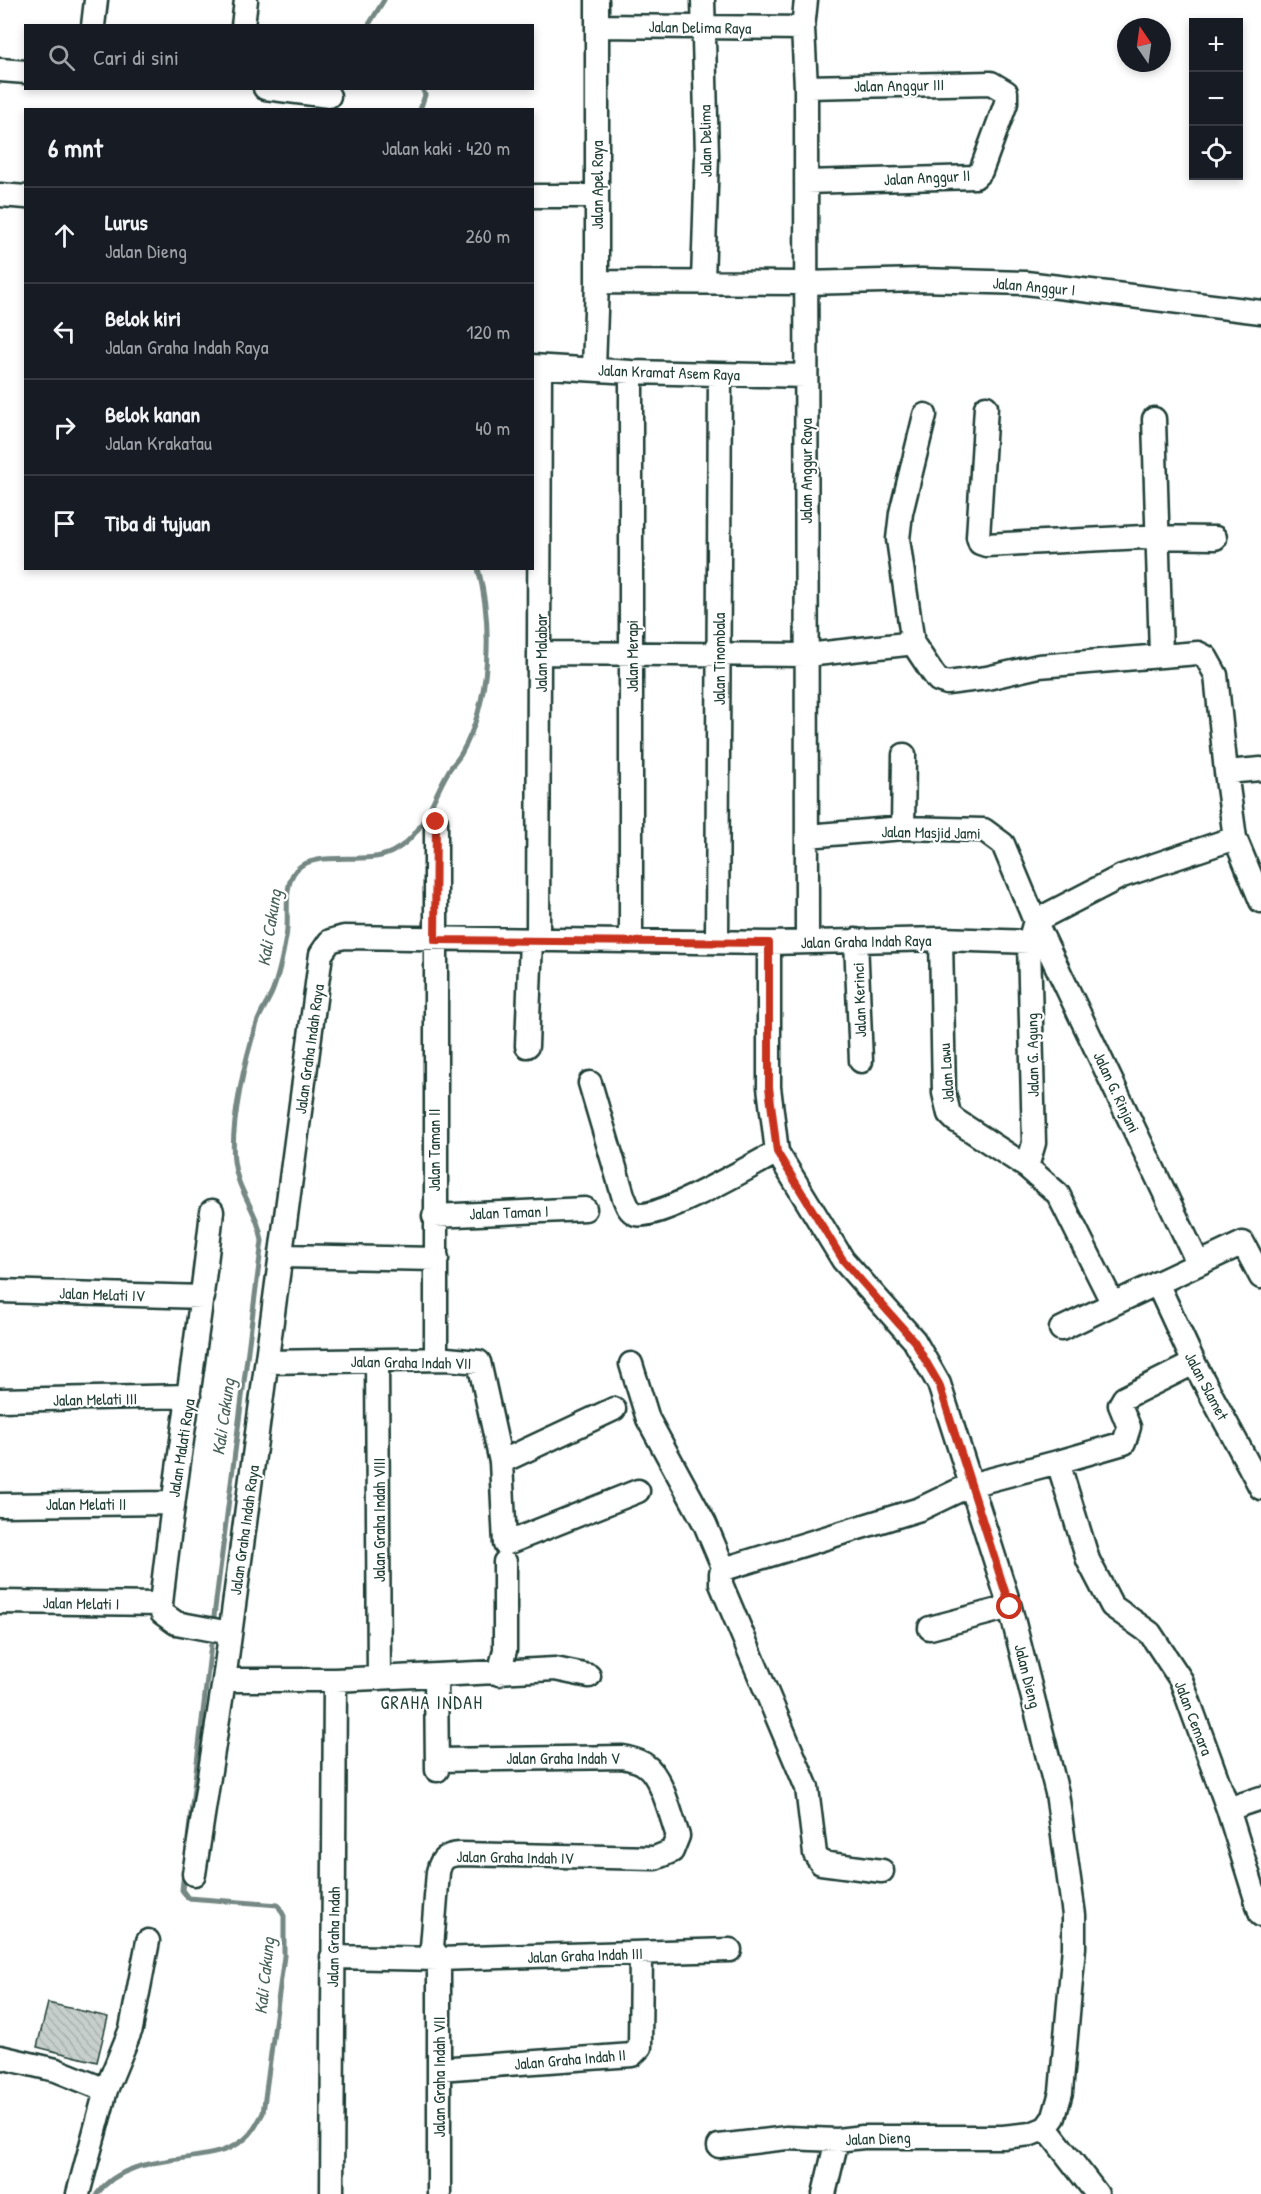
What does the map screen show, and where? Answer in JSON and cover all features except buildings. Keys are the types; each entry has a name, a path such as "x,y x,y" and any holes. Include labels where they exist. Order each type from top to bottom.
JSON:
{"street":[{"path":"93,24 96,0"},
{"path":"243,24 246,0"},
{"name":"Jalan Apel Raya","path":"594,369 597,282 597,0"},
{"name":"Jalan Delima","path":"703,0 707,156 704,281"},
{"name":"Jalan Anggur Raya","path":"806,0 803,28 806,87 807,942"},
{"name":"Jalan Delima Raya","path":"597,26 803,28"},
{"path":"0,70 24,72"},
{"name":"Jalan Anggur III","path":"806,87 992,83"},
{"name":"Jalan Anggur II","path":"806,182 975,177 981,171 1006,103 1006,92 992,83"},
{"path":"281,90 329,96"},
{"path":"0,195 24,197"},
{"path":"534,196 597,196"},
{"name":"Jalan Anggur I","path":"597,282 806,283 921,280 1026,282 1261,312"},
{"name":"Jalan Kramat Asem Raya","path":"536,367 720,375 806,375"},
{"name":"Jalan Malabar","path":"527,1046 535,939 541,653 536,367"},
{"name":"Jalan Merapi","path":"631,372 631,940"},
{"name":"Jalan Tinombala","path":"717,942 720,375"},
{"path":"986,407 978,537 980,543 986,545 1159,537 1215,538"},
{"path":"541,653 807,655 906,644 912,637 898,539 901,513 925,415"},
{"path":"1154,419 1161,655"},
{"path":"910,639 932,672 939,680 947,683 987,678 1040,666 1161,655 1198,653 1206,657 1213,665 1216,675 1235,838 1261,901"},
{"path":"903,828 904,755"},
{"path":"1226,772 1261,769"},
{"name":"Jalan Taman II","path":"435,1359 437,1259 434,1216 436,822"},
{"name":"Jalan Masjid Jami","path":"807,836 903,828 984,830 1003,844 1032,932"},
{"path":"1032,932 1122,876 1235,838"},
{"name":"Jalan Graha Indah Raya","path":"194,1874 224,1680 222,1631 267,1362 321,954 330,941 344,937 769,943 941,939 1032,932"},
{"name":"Jalan G. Agung","path":"1027,1167 1034,1143 1032,932"},
{"name":"Jalan G. Rinjani","path":"1032,932 1198,1263"},
{"name":"Jalan Lawu","path":"941,939 944,1093 950,1114 955,1120 1027,1167 1058,1194 1113,1304"},
{"name":"Jalan Kerinci","path":"856,940 861,1061"},
{"name":"Jalan Dieng","path":"769,943 769,1087 777,1152 843,1260 914,1341 939,1384 1010,1607 1057,1794 1074,1915 1074,1947 1060,2091 1054,2117 1046,2128 1031,2134 1004,2137 863,2137 837,2140 824,2194"},
{"path":"590,1083 623,1195 628,1208 635,1214 645,1215 698,1195 777,1152"},
{"name":"Jalan Taman I","path":"434,1216 585,1209"},
{"name":"Jalan Malati Raya","path":"161,1604 172,1503 203,1298 213,1211"},
{"path":"1061,1329 1243,1243 1261,1277"},
{"path":"281,1256 437,1259"},
{"name":"Jalan Slamet","path":"1157,1283 1194,1363 1261,1488"},
{"name":"Jalan Melati IV","path":"0,1291 203,1298"},
{"name":"Jalan Graha Indah VII","path":"267,1362 435,1359 479,1362 501,1462 505,1553 505,1650 499,1674"},
{"name":"Jalan Graha Indah VIII","path":"377,1361 379,1678"},
{"path":"724,1569 920,1509 970,1485 1124,1443 1129,1427 1120,1405 1124,1398 1194,1363"},
{"path":"631,1364 648,1419 705,1524 724,1569 720,1578 721,1584 807,1788 815,1854 821,1863 830,1866 882,1871"},
{"name":"Jalan Melati III","path":"0,1400 189,1396"},
{"path":"501,1462 614,1409"},
{"name":"Jalan Cemara","path":"1059,1462 1088,1560 1112,1605 1150,1633 1181,1680 1228,1809 1261,1915"},
{"path":"505,1553 638,1491"},
{"name":"Jalan Melati II","path":"0,1505 172,1503"},
{"name":"Jalan Melati I","path":"0,1602 161,1604"},
{"path":"161,1604 162,1613 176,1623 222,1631"},
{"path":"930,1628 1010,1607"},
{"path":"224,1680 335,1680 499,1674 555,1669 589,1676"},
{"name":"Jalan Graha Indah V","path":"436,1675 437,1765 623,1757 638,1761 647,1765 657,1776 678,1836 672,1851 655,1858"},
{"name":"Jalan Graha Indah","path":"332,2194 335,1680"},
{"path":"1228,1809 1261,1798"},
{"name":"Jalan Graha Indah IV","path":"439,1959 432,1947 438,1872 440,1863 445,1857 460,1854 655,1858"},
{"path":"78,2194 106,2090 131,2029 148,1941"},
{"name":"Jalan Graha Indah III","path":"333,1957 439,1959 730,1950"},
{"name":"Jalan Graha Indah II","path":"439,2068 632,2055 640,2047 641,1953"},
{"name":"Jalan Graha Indah VII","path":"438,2194 439,1959"},
{"path":"0,2057 56,2070 106,2090"},
{"path":"1046,2128 1097,2194"},
{"path":"719,2146 787,2138 837,2140"}],"waterway":[{"name":"Kali Cakung","path":"369,24 384,0"},
{"name":"Kali Cakung","path":"421,108 425,95 423,90"},
{"name":"Kali Cakung","path":"213,1624 262,1241 260,1230 236,1172 234,1129 243,1073 252,1038 273,990 281,964 287,929 289,885 296,870 315,860 368,858 392,852 412,837 426,817 442,783 461,754 471,733 484,687 486,614 478,570"},
{"name":"Kali Cakung","path":"188,1839 212,1636"},
{"name":"Kali Cakung","path":"97,2194 113,2179 132,2169 217,2152 235,2145 250,2134 263,2113 284,1956 284,1916 278,1905 188,1898 182,1890 184,1872"}],"district":[{"name":"GRAHA INDAH","path":"432,1702"}],"route":[{"path":"436,822 435,940 538,939 769,943 769,1087 777,1152 795,1178 843,1260 914,1341 939,1384 1010,1607"}]}
